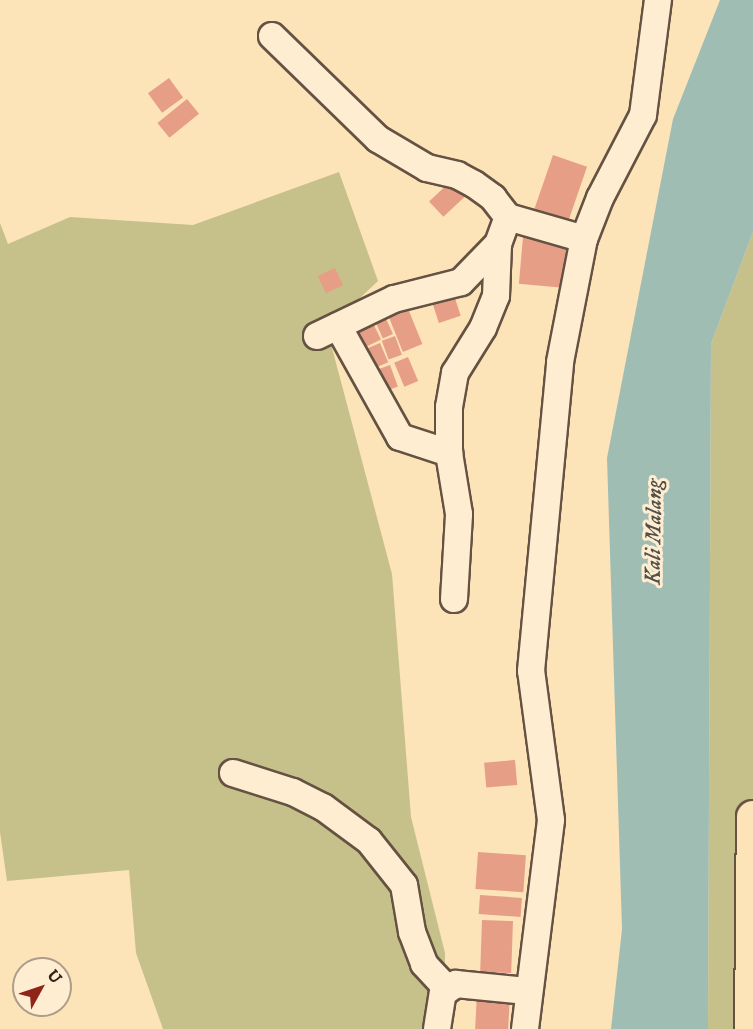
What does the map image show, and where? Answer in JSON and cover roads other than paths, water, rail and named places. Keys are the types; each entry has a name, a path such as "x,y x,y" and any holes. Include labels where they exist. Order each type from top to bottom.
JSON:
{"main road":[{"path":"751,1029 753,817"}],"street":[{"path":"525,1029 527,991 551,820 531,671 560,362 584,239 600,198 643,115 658,0"},
{"path":"272,36 378,139 427,168 457,175 474,184 493,198 508,218 584,239"},
{"path":"454,599 459,510 449,453 449,407 454,377 492,306 498,244 508,218"},
{"path":"449,453 400,437 328,331 394,299 461,282 498,244"},
{"path":"233,773 293,792 323,807 369,841 404,885 412,932 424,964 447,989"},
{"path":"447,989 467,984 527,991"},
{"path":"437,1029 447,989"}],"water":[{"name":"Kali Malang","path":"720,0 753,0 753,232 711,344 708,1029 611,1029 622,929 607,458 673,119"}]}
